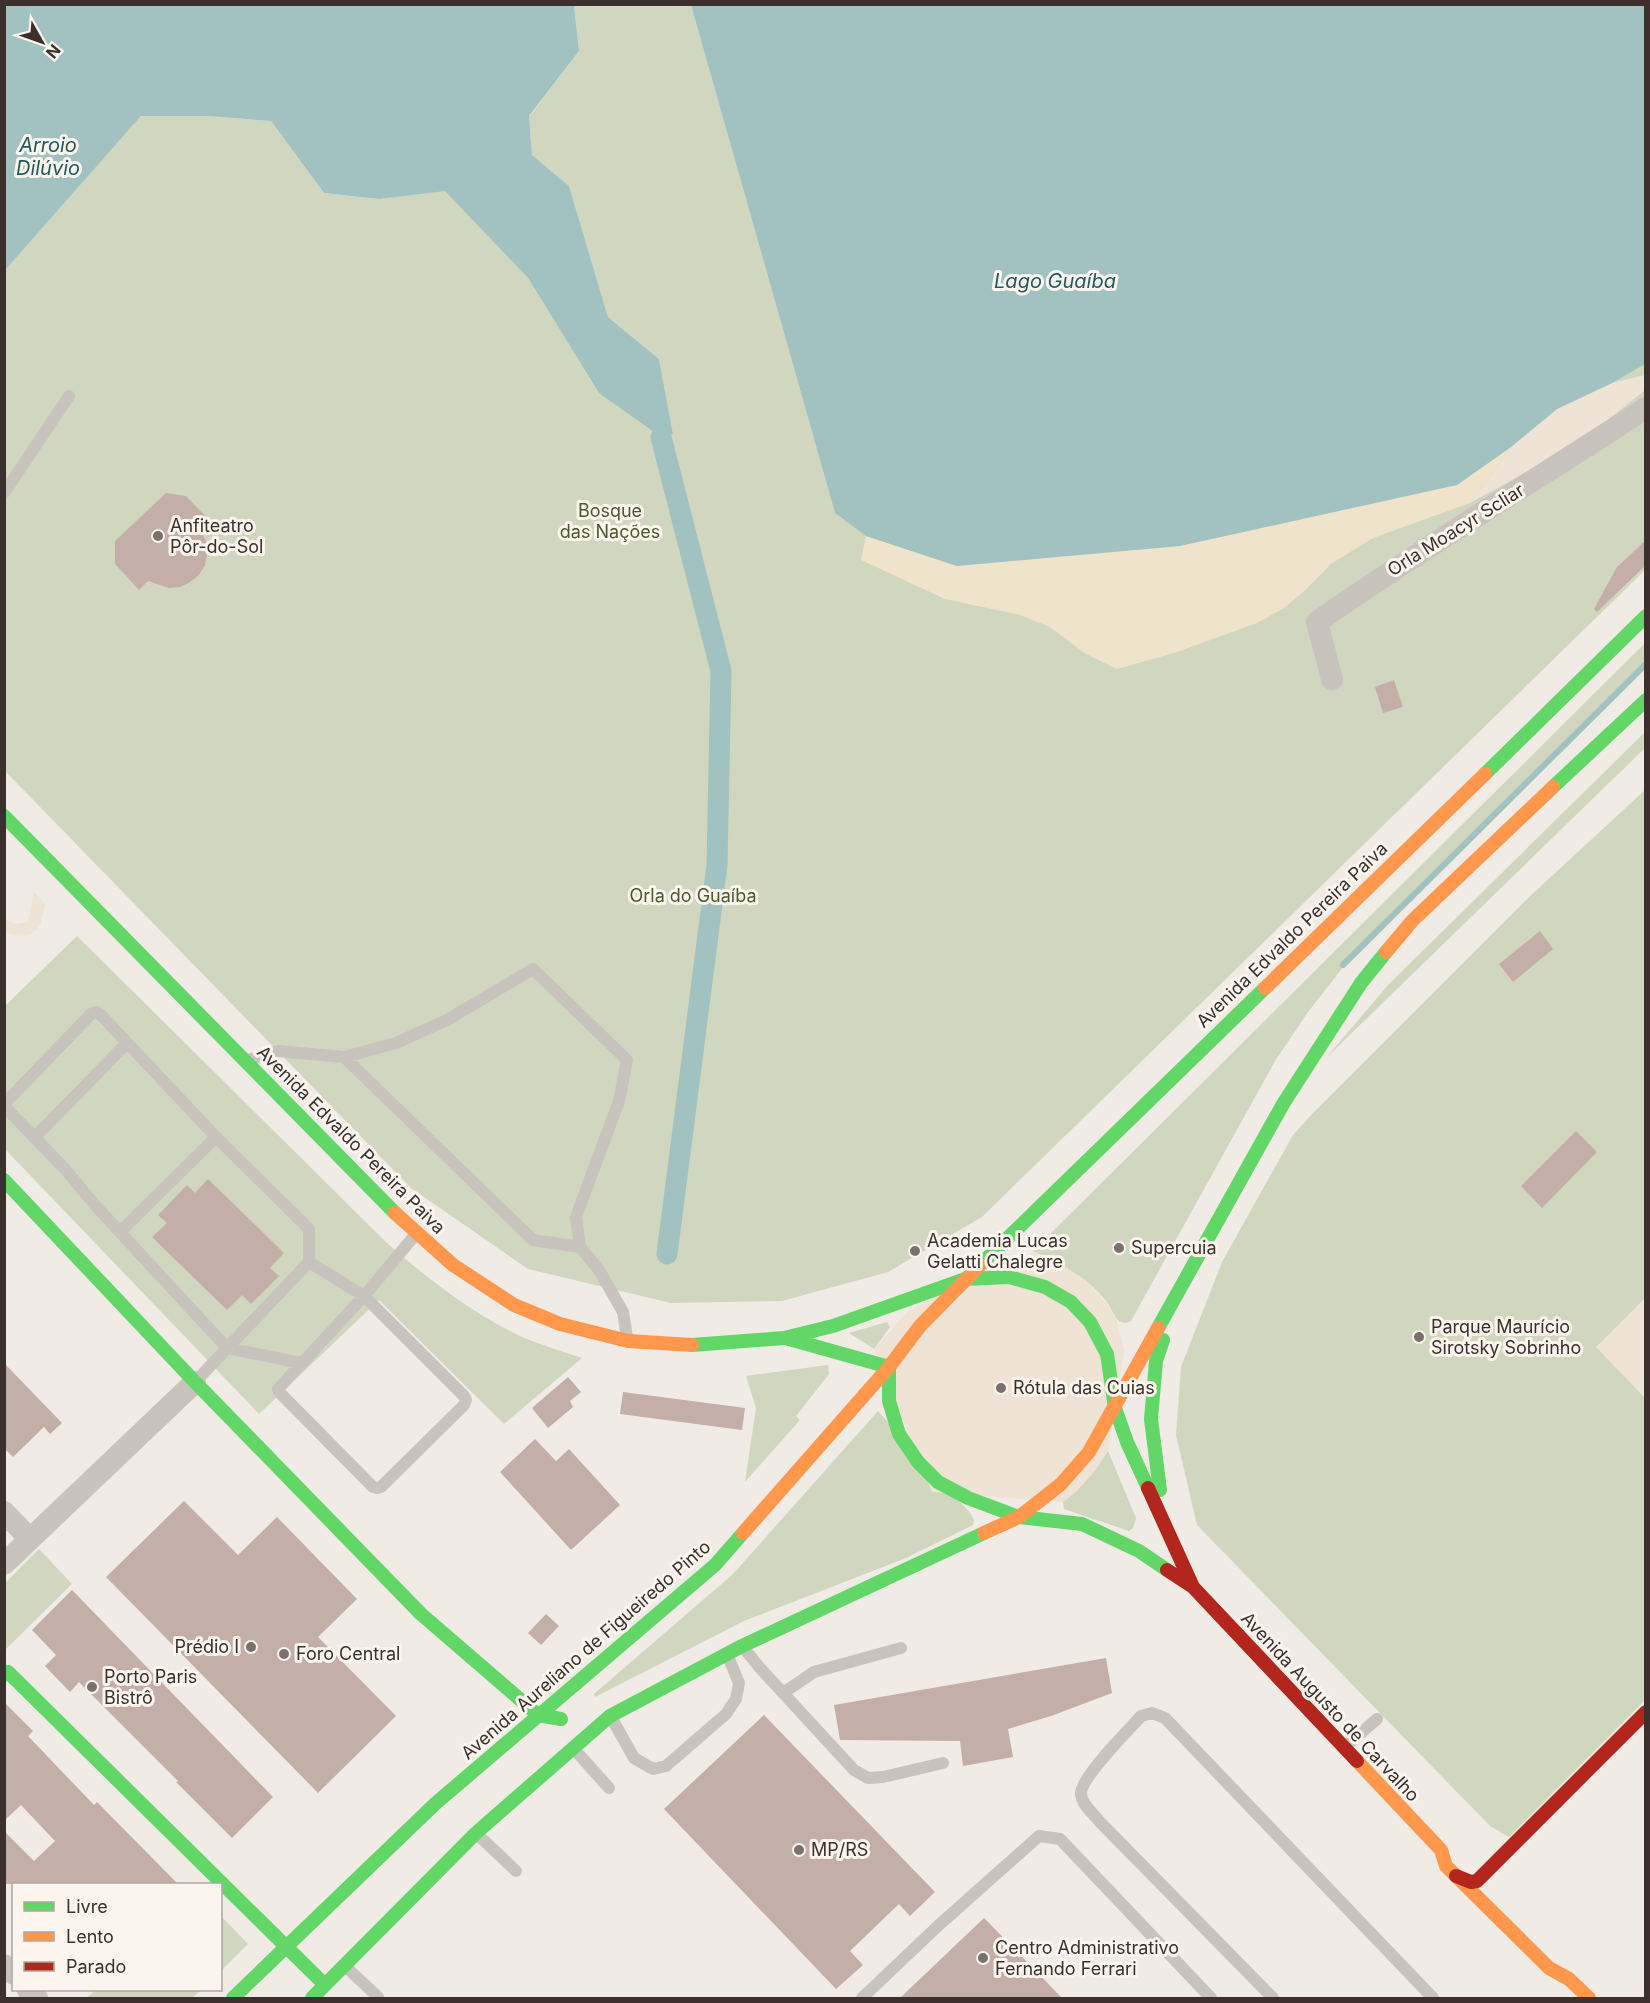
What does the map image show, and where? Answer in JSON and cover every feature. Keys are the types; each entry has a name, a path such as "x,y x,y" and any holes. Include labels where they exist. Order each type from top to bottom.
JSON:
{"main road":[{"name":"Avenida Edvaldo Pereira Paiva","path":"965,1279 1020,1228 1646,616"},
{"path":"312,1998 477,1833 610,1716 742,1646 1019,1517 1061,1484 1089,1452 1283,1104 1361,983 1413,920 1646,700"},
{"name":"Avenida Edvaldo Pereira Paiva","path":"4,816 399,1217 453,1265 514,1305 560,1324 628,1341 700,1346 784,1338 833,1326 965,1279 1009,1277 1045,1287 1071,1302 1090,1322 1107,1354 1115,1408"},
{"path":"4,1180 195,1382 421,1614 538,1715 577,1720 610,1716"},
{"name":"Avenida Aureliano de Figueiredo Pinto","path":"233,1998 436,1803 715,1565 889,1367 920,1326 965,1279"},
{"path":"1165,1528 1151,1419 1156,1361 1181,1284"},
{"name":"Avenida Edvaldo Pereira Paiva","path":"784,1338 889,1367"},
{"name":"Avenida Augusto de Carvalho","path":"889,1367 889,1401 899,1434 918,1462 938,1482 968,1498 1019,1517 1082,1524 1139,1551 1193,1587 1441,1850 1457,1856"},
{"name":"Avenida Augusto de Carvalho","path":"1115,1408 1127,1442 1193,1587"},
{"path":"4,1675 8,1671 326,1985"},
{"path":"1456,1876 1473,1883 1484,1874 1646,1712"},
{"name":"Avenida Augusto de Carvalho","path":"1441,1850 1446,1866 1549,1968 1569,1979 1589,1998"},
{"name":"Avenida Augusto de Carvalho","path":"1564,1963 1569,1979"}],"street":[{"name":"Orla Moacyr Scliar","path":"1332,679 1317,622 1430,546 1646,408"},
{"path":"4,1564 195,1382"},
{"path":"4,1512 30,1539"}],"lane":[{"path":"4,493 69,396"},
{"path":"246,1061 278,1051 344,1057 396,1042 447,1020 533,969 627,1060 619,1101 576,1217 580,1247 599,1270 623,1312 628,1341"},
{"path":"195,1382 227,1348 309,1262 309,1229 216,1137 96,1012 7,1101 5,1105 7,1109 65,1169 227,1348 301,1363"},
{"path":"34,1138 127,1043"},
{"path":"344,1057 533,1240 580,1247"},
{"path":"120,1232 216,1137"},
{"path":"309,1262 364,1296 466,1400 464,1405 377,1488 373,1487 280,1394 278,1389 364,1296 417,1233"},
{"path":"742,1646 854,1770 868,1778 883,1777 943,1763"},
{"path":"783,1693 814,1672 901,1648"},
{"path":"610,1716 634,1758 652,1770 666,1766 726,1714 736,1699 739,1683 727,1654"},
{"path":"1273,1998 1086,1808 1081,1796 1082,1785 1089,1774 1141,1716 1152,1713 1165,1718 1432,1998"},
{"path":"1344,1748 1377,1719"},
{"path":"573,1747 609,1788"},
{"path":"477,1833 516,1871"},
{"path":"862,1998 939,1925 1039,1836 1060,1839 1211,1998"},
{"path":"344,1965 378,1997"}],"green space":[{"name":"Orla do Guaíba","path":"574,5 691,5 835,513 1645,294 1645,570 982,1217 888,1272 782,1301 671,1303 528,1269 411,1188 5,771 4,270 141,116 208,116 271,121 324,193 379,199 445,190 528,278 599,393 673,434 659,359 608,317 569,186 532,155 529,117 579,51"},
{"path":"1645,643 1645,668 1344,966 1308,1012 1275,1061 1131,1321 1120,1322 1107,1302 1091,1285 1063,1266 1033,1251"},
{"path":"1645,732 1645,748 1326,1058 1388,985"},
{"name":"Parque Maurício Sirotsky Sobrinho","path":"1645,790 1645,1700 1509,1837 1490,1826 1197,1525 1176,1435 1181,1367 1222,1262 1293,1135 1528,898"},
{"path":"77,936 402,1256 450,1294 502,1327 582,1358 504,1424 379,1300 259,1414 5,1149 5,1006"},
{"path":"887,1322 890,1327 874,1349 849,1333"},
{"path":"828,1365 829,1374 796,1416 800,1420 745,1482 756,1408 746,1376"},
{"path":"878,1411 971,1514 974,1520 973,1525 906,1558 744,1621 595,1697 594,1694 733,1574"},
{"path":"1108,1451 1136,1518 1133,1528 1129,1531 1064,1509 1063,1502 1087,1479"},
{"path":"39,1549 72,1584 5,1650 5,1583"},
{"path":"222,1917 248,1944 222,1970"},
{"path":"95,1991 200,1991 192,1998 86,1998"}],"sand":[{"path":"1511,447 1470,503 1373,538 1331,564 1284,608 1257,623 1177,652 1117,669 1086,654 1050,627 1020,615 945,599 861,560 866,536 957,566 1457,485"}],"shaded area":[{"path":"1645,375 1645,390 1579,443 1470,503 1511,447 1557,409 1612,383"},
{"path":"34,892 45,904 41,923 37,929 24,936 13,935 5,931 5,919 16,924 27,922"},
{"name":"Rótula das Cuias","path":"1033,1251 1064,1266 1085,1280 1106,1302 1116,1318 1124,1350 1108,1451 1094,1472 1077,1491 1063,1502 932,1492 874,1349 907,1312 965,1279 1028,1256"},
{"path":"1645,1298 1645,1398 1596,1347"}],"water":[{"name":"Arroio Dilúvio","path":"5,4 574,5 579,51 529,116 532,155 569,186 608,317 659,359 673,434 661,437 599,393 528,278 445,191 379,199 324,193 271,121 208,116 141,116 5,270"},
{"name":"Lago Guaíba","path":"691,5 1645,5 1645,364 1612,383 1557,409 1511,447 1457,485 1180,546 957,566 866,536 835,513"}],"building":[{"name":"Anfiteatro Pôr-do-Sol","path":"166,493 186,496 211,522 201,531 206,542 205,565 199,575 180,587 169,588 148,581 139,590 115,564 115,541"},
{"path":"1646,540 1646,565 1597,612 1594,609 1617,567"},
{"path":"1394,680 1403,707 1383,713 1375,687"},
{"path":"1540,931 1553,949 1513,982 1499,964"},
{"path":"1576,1131 1597,1152 1542,1208 1521,1186"},
{"path":"208,1179 284,1253 270,1268 279,1276 251,1304 242,1295 227,1310 152,1237 167,1223 158,1215 187,1185 195,1193"},
{"path":"4,1363 62,1423 50,1434 44,1427 13,1457 4,1448"},
{"path":"568,1377 581,1392 570,1401 573,1407 548,1428 532,1408"},
{"path":"623,1392 745,1408 742,1430 620,1414"},
{"path":"535,1439 556,1461 569,1449 620,1505 571,1550 500,1472"},
{"name":"Prédio I","path":"184,1501 238,1555 277,1517 357,1599 318,1637 396,1716 318,1793 106,1577"},
{"path":"72,1590 273,1797 232,1838 79,1682 70,1692 45,1666 56,1655 32,1630"},
{"path":"546,1614 559,1626 541,1645 528,1633"},
{"path":"1106,1658 1112,1693 1008,1729 1013,1757 963,1766 960,1741 840,1740 834,1705"},
{"path":"4,1702 33,1731 28,1736 94,1805 97,1802 177,1883 4,1884 4,1831 34,1861 55,1841 21,1805 4,1821"},
{"name":"MP/RS","path":"764,1715 935,1892 910,1916 899,1904 850,1951 863,1965 836,1989 664,1809"},
{"name":"Centro Administrativo Fernando Ferrari","path":"984,1918 1062,1998 900,1998"}],"waterway":[{"path":"661,437 721,671 717,865 667,1254"},
{"path":"1343,965 1646,664"}],"traffic: fast":[{"path":"1485,774 1646,616"},
{"path":"1553,787 1646,700"},
{"path":"4,816 395,1213"},
{"path":"1158,1328 1283,1104 1361,983 1386,952"},
{"path":"980,1265 1265,988"},
{"path":"4,1180 195,1382 421,1614 538,1715 561,1719"},
{"path":"692,1345 784,1338 833,1326 965,1279 1009,1277 1045,1287 1071,1302 1090,1322 1107,1354 1115,1408 1127,1442 1148,1488"},
{"path":"789,1339 889,1367 889,1401 899,1434 918,1462 938,1482 968,1498 1019,1517 1082,1524 1139,1551 1167,1570"},
{"path":"1160,1490 1151,1419 1156,1361 1163,1340"},
{"path":"233,1998 436,1803 715,1565 743,1533"},
{"path":"312,1998 476,1833 610,1716 742,1646 984,1533"},
{"path":"4,1675 8,1672 222,1883"},
{"path":"222,1883 325,1985"}],"traffic: slow":[{"path":"1265,988 1485,774"},
{"path":"1386,952 1413,920 1553,787"},
{"path":"395,1213 453,1265 514,1305 560,1324 628,1341 692,1345"},
{"path":"743,1533 889,1367 920,1326 980,1265"},
{"path":"984,1533 1019,1517 1061,1484 1089,1452 1158,1328"},
{"path":"1357,1761 1441,1850 1446,1866 1549,1968 1569,1979 1589,1998"}],"traffic: jam":[{"path":"1148,1488 1193,1587"},
{"path":"1167,1570 1193,1587 1357,1761"},
{"path":"1456,1876 1471,1882 1477,1881 1646,1712"}],"place":[{"name":"Anfiteatro Pôr-do-Sol","path":"158,536"},
{"name":"Supercuia","path":"1119,1248"},
{"name":"Academia Lucas Gelatti Chalegre","path":"915,1251"},
{"name":"Parque Maurício Sirotsky Sobrinho","path":"1419,1337"},
{"name":"Rótula das Cuias","path":"1001,1388"},
{"name":"Prédio I","path":"251,1647"},
{"name":"Foro Central","path":"284,1654"},
{"name":"Porto Paris Bistrô","path":"92,1687"},
{"name":"MP/RS","path":"799,1850"},
{"name":"Centro Administrativo Fernando Ferrari","path":"983,1958"}],"park label":[{"name":"Bosque das Nações","path":"610,521"}]}
